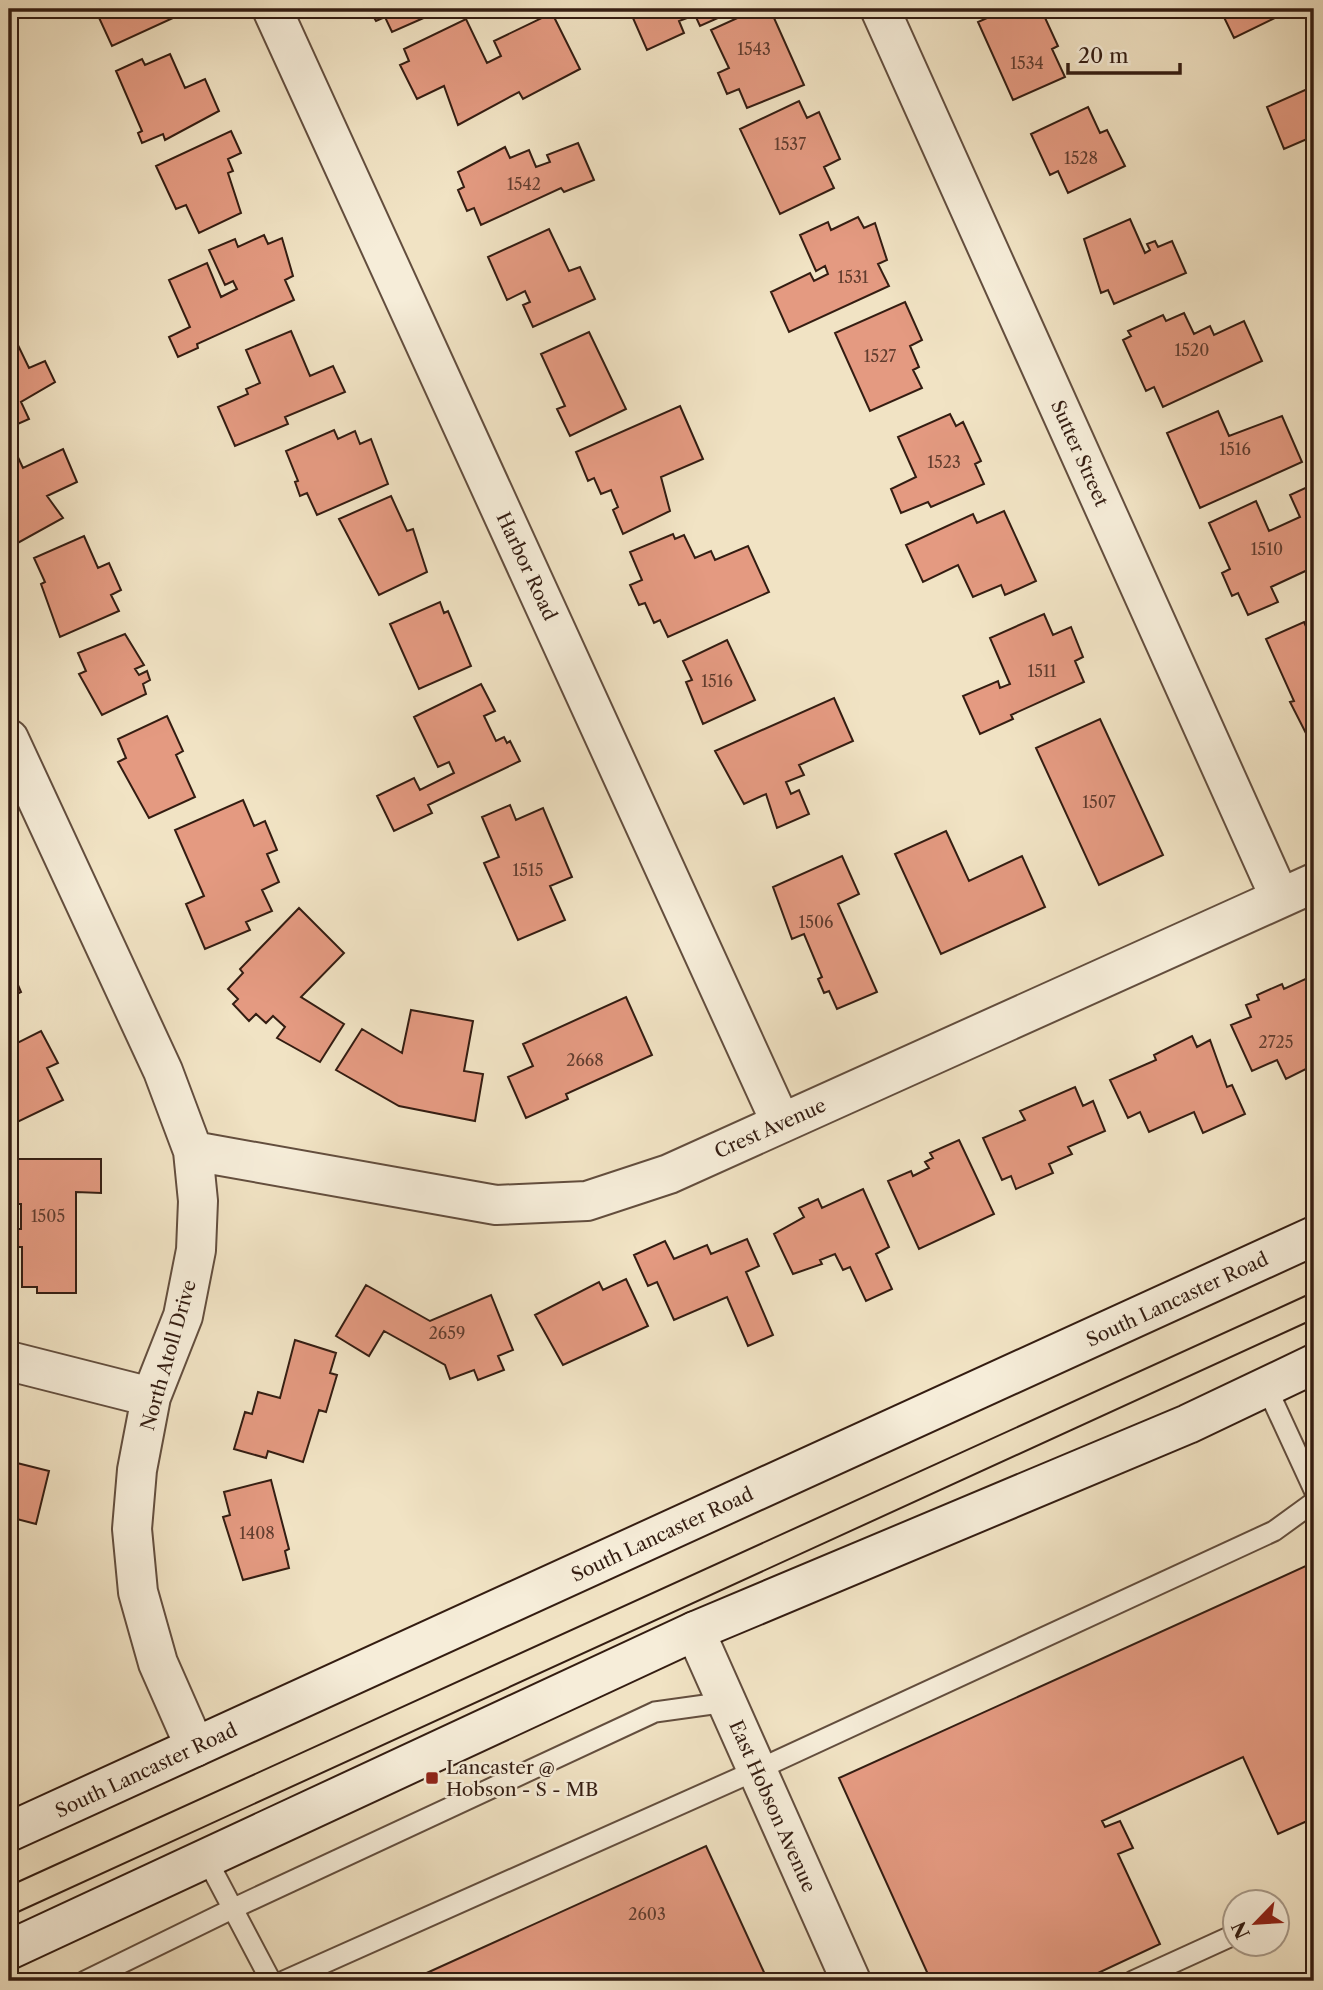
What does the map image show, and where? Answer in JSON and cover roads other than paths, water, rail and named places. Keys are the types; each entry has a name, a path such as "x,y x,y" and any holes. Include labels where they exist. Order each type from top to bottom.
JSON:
{"street":[{"name":"Harbor Road","path":"272,9 781,1123"},
{"name":"Sutter Street","path":"880,9 1280,898"},
{"name":"North Atoll Drive","path":"9,739 163,1071 193,1151 198,1201 196,1250 183,1316 151,1397 137,1470 132,1529 138,1592 158,1663 195,1747"},
{"name":"Crest Avenue","path":"193,1151 496,1205 587,1201 669,1174 1314,883"},
{"name":"South Lancaster Road","path":"9,1832 1314,1236"},
{"path":"9,1361 151,1397"},
{"path":"9,1950 205,1856 695,1631 1188,1424 1314,1364"},
{"name":"East Hobson Avenue","path":"695,1631 851,1981"}],"lane":[{"path":"1266,1386 1314,1490"},
{"path":"284,1981 757,1770 1274,1531 1314,1502"},
{"path":"85,1981 232,1909 655,1712 727,1702"},
{"path":"205,1856 271,1981"},
{"path":"1133,1981 1222,1940"}],"tram line":[{"path":"9,1886 1314,1292"},
{"path":"9,1916 1314,1319"}],"place":[{"name":"Lancaster @ Hobson - S - MB","path":"432,1778"}]}
